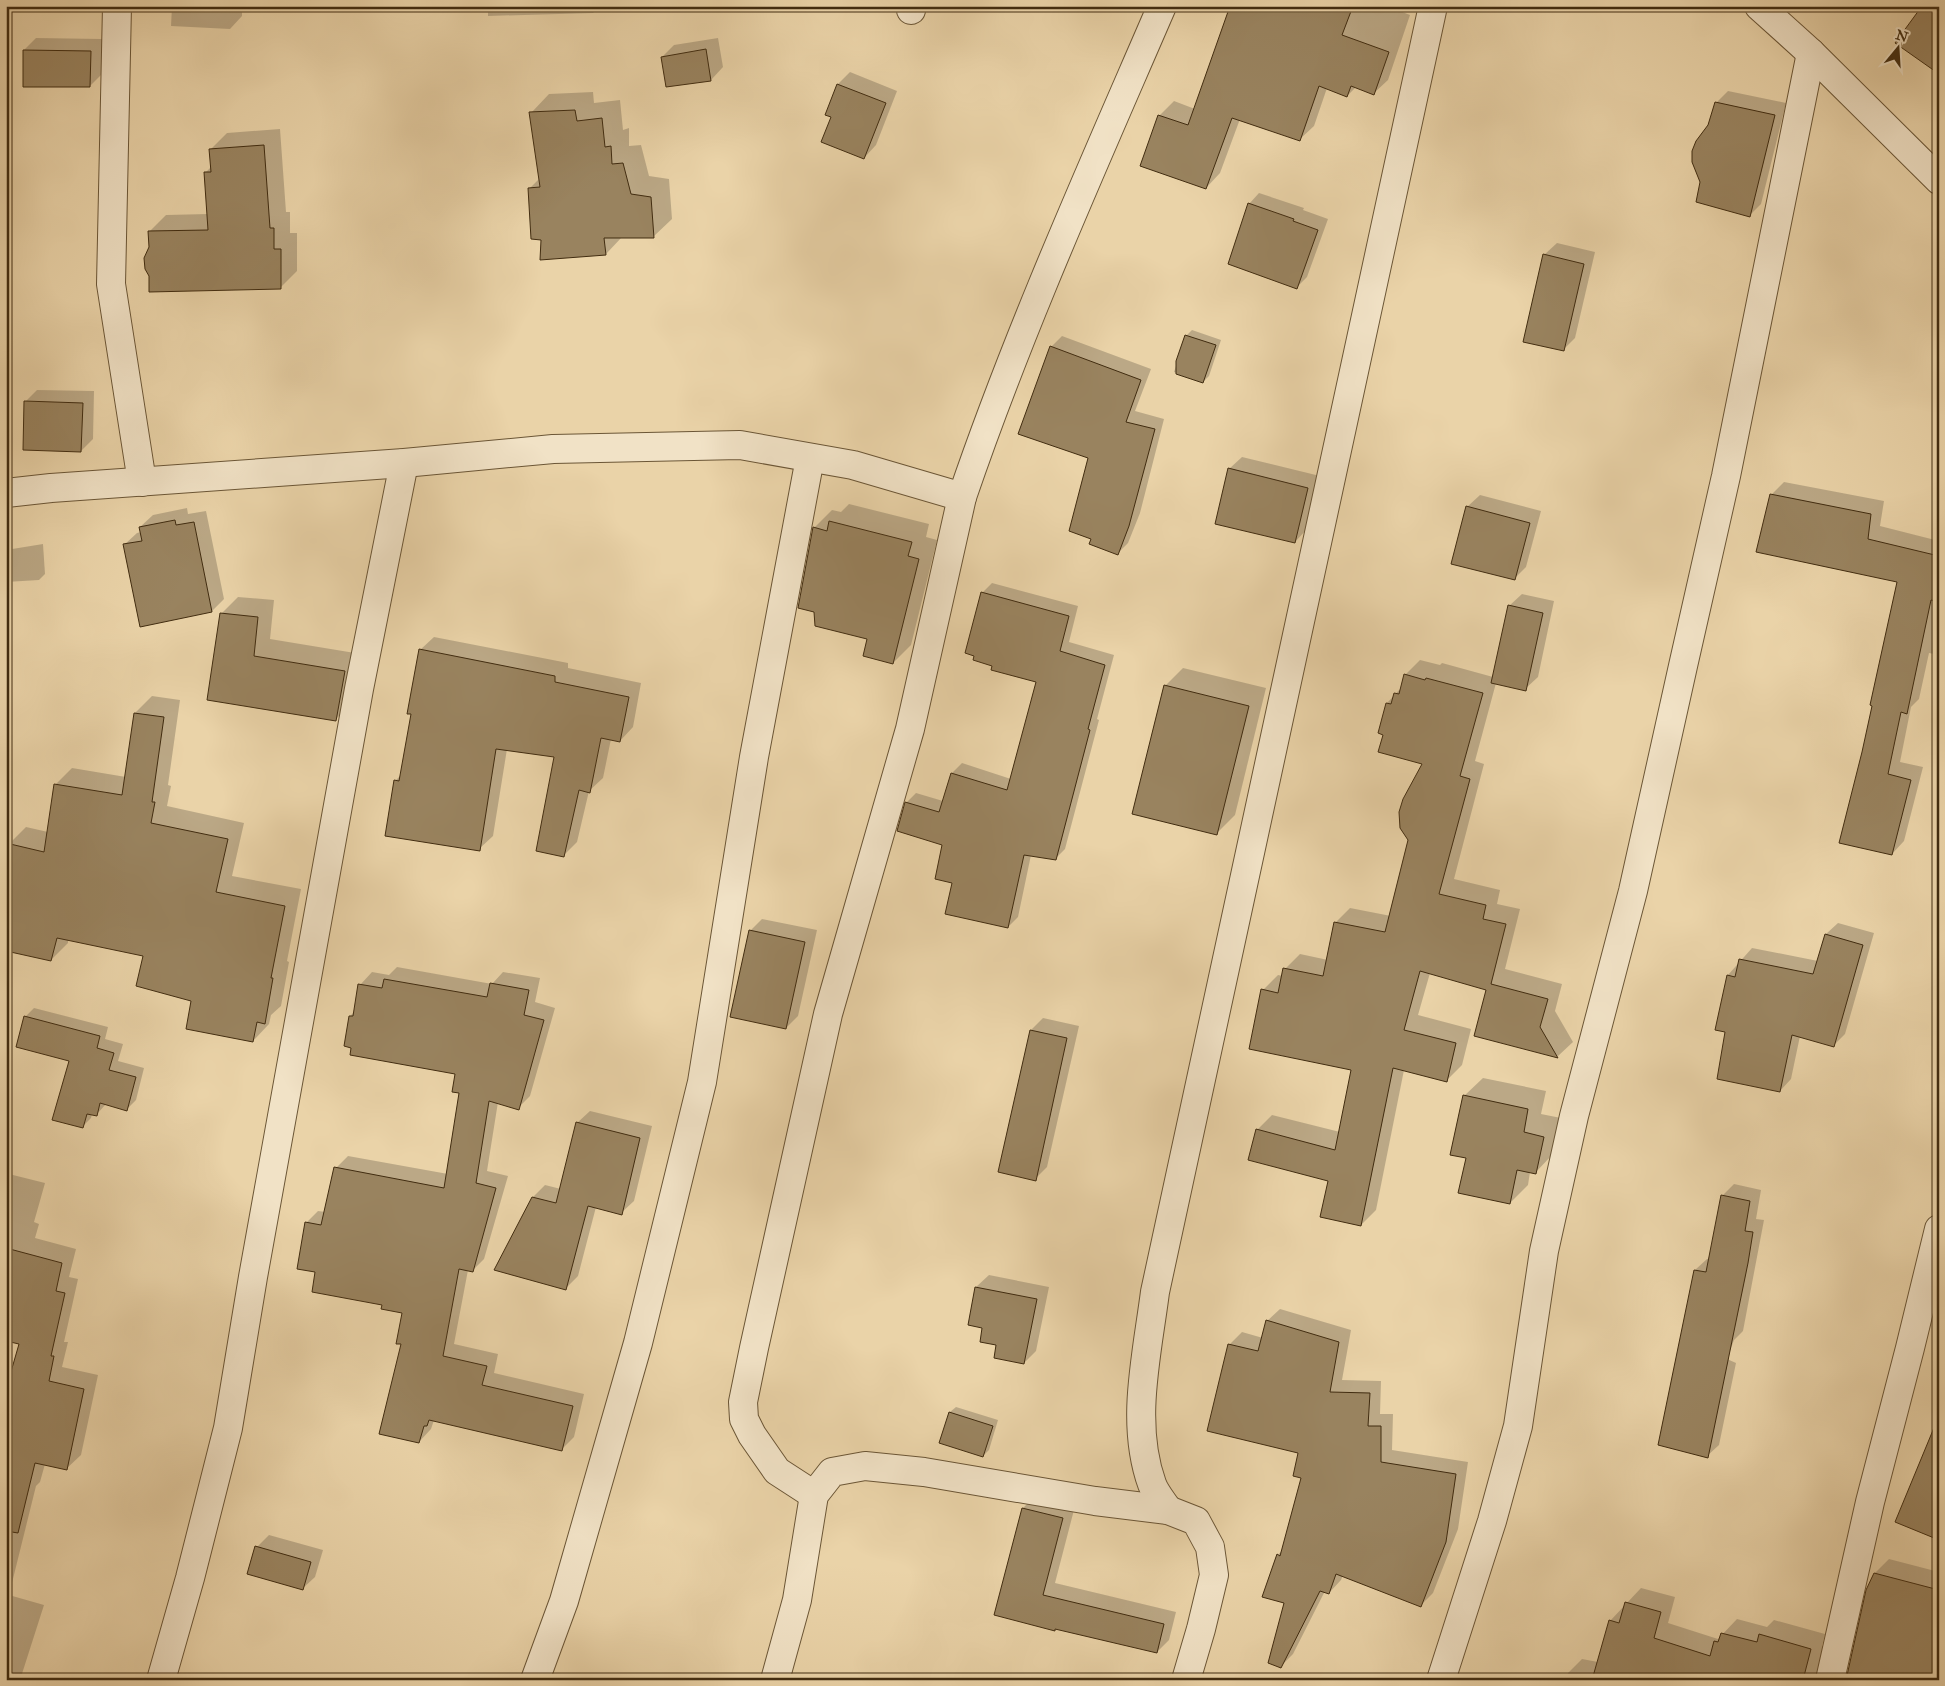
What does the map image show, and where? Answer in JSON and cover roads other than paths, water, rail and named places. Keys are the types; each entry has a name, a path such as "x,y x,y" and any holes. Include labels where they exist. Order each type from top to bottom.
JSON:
{"street":[{"path":"117,6 111,284 142,482"},
{"path":"814,1495 777,1471 752,1436 744,1420 743,1402 828,1014 910,729 962,497 993,409 1071,218 1162,6"},
{"path":"1168,1510 1152,1485 1142,1444 1141,1405 1155,1292 1434,6"},
{"path":"1759,6 1811,53 1939,180"},
{"path":"1442,1680 1492,1521 1518,1426 1544,1251 1574,1116 1633,891 1686,657 1726,476 1811,53"},
{"path":"6,493 404,463 553,449 740,445 853,465 962,497"},
{"path":"534,1680 564,1601 638,1343 702,1082 754,757 810,458"},
{"path":"160,1680 190,1578 228,1428 253,1277 359,689 404,463"},
{"path":"1830,1680 1870,1502 1939,1229"},
{"path":"775,1680 796,1600 814,1495 832,1472 865,1466 924,1472 1086,1499 1168,1510 1196,1521 1210,1547 1214,1575 1186,1680"}]}
